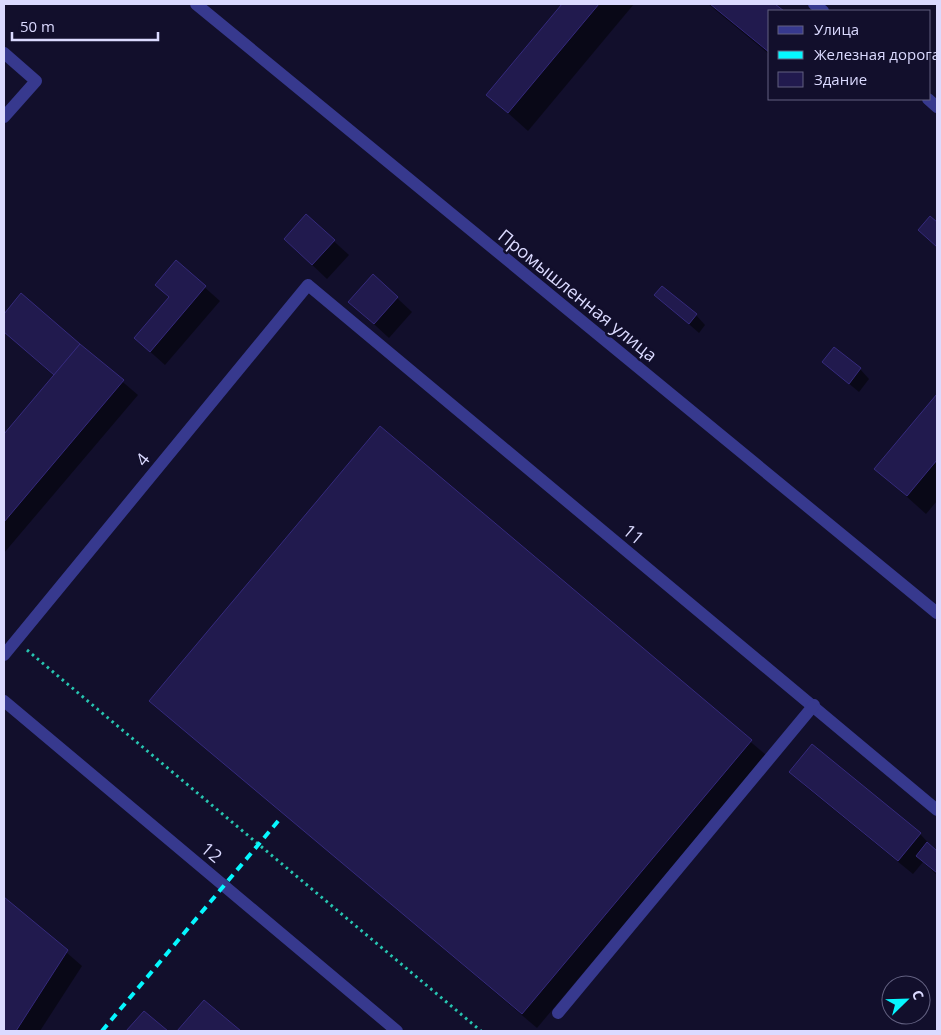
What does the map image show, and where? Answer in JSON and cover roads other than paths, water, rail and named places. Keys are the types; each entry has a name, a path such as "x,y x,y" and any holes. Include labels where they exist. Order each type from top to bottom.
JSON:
{"street":[{"name":"Промышленная улица","path":"196,4 937,613"},
{"path":"4,54 36,81 4,117"},
{"name":"4","path":"4,656 308,285"},
{"name":"11","path":"308,285 814,705 937,810"},
{"name":"12","path":"4,702 397,1031"},
{"path":"558,1013 814,705"}],"railway":[{"path":"102,1031 279,820"}]}
